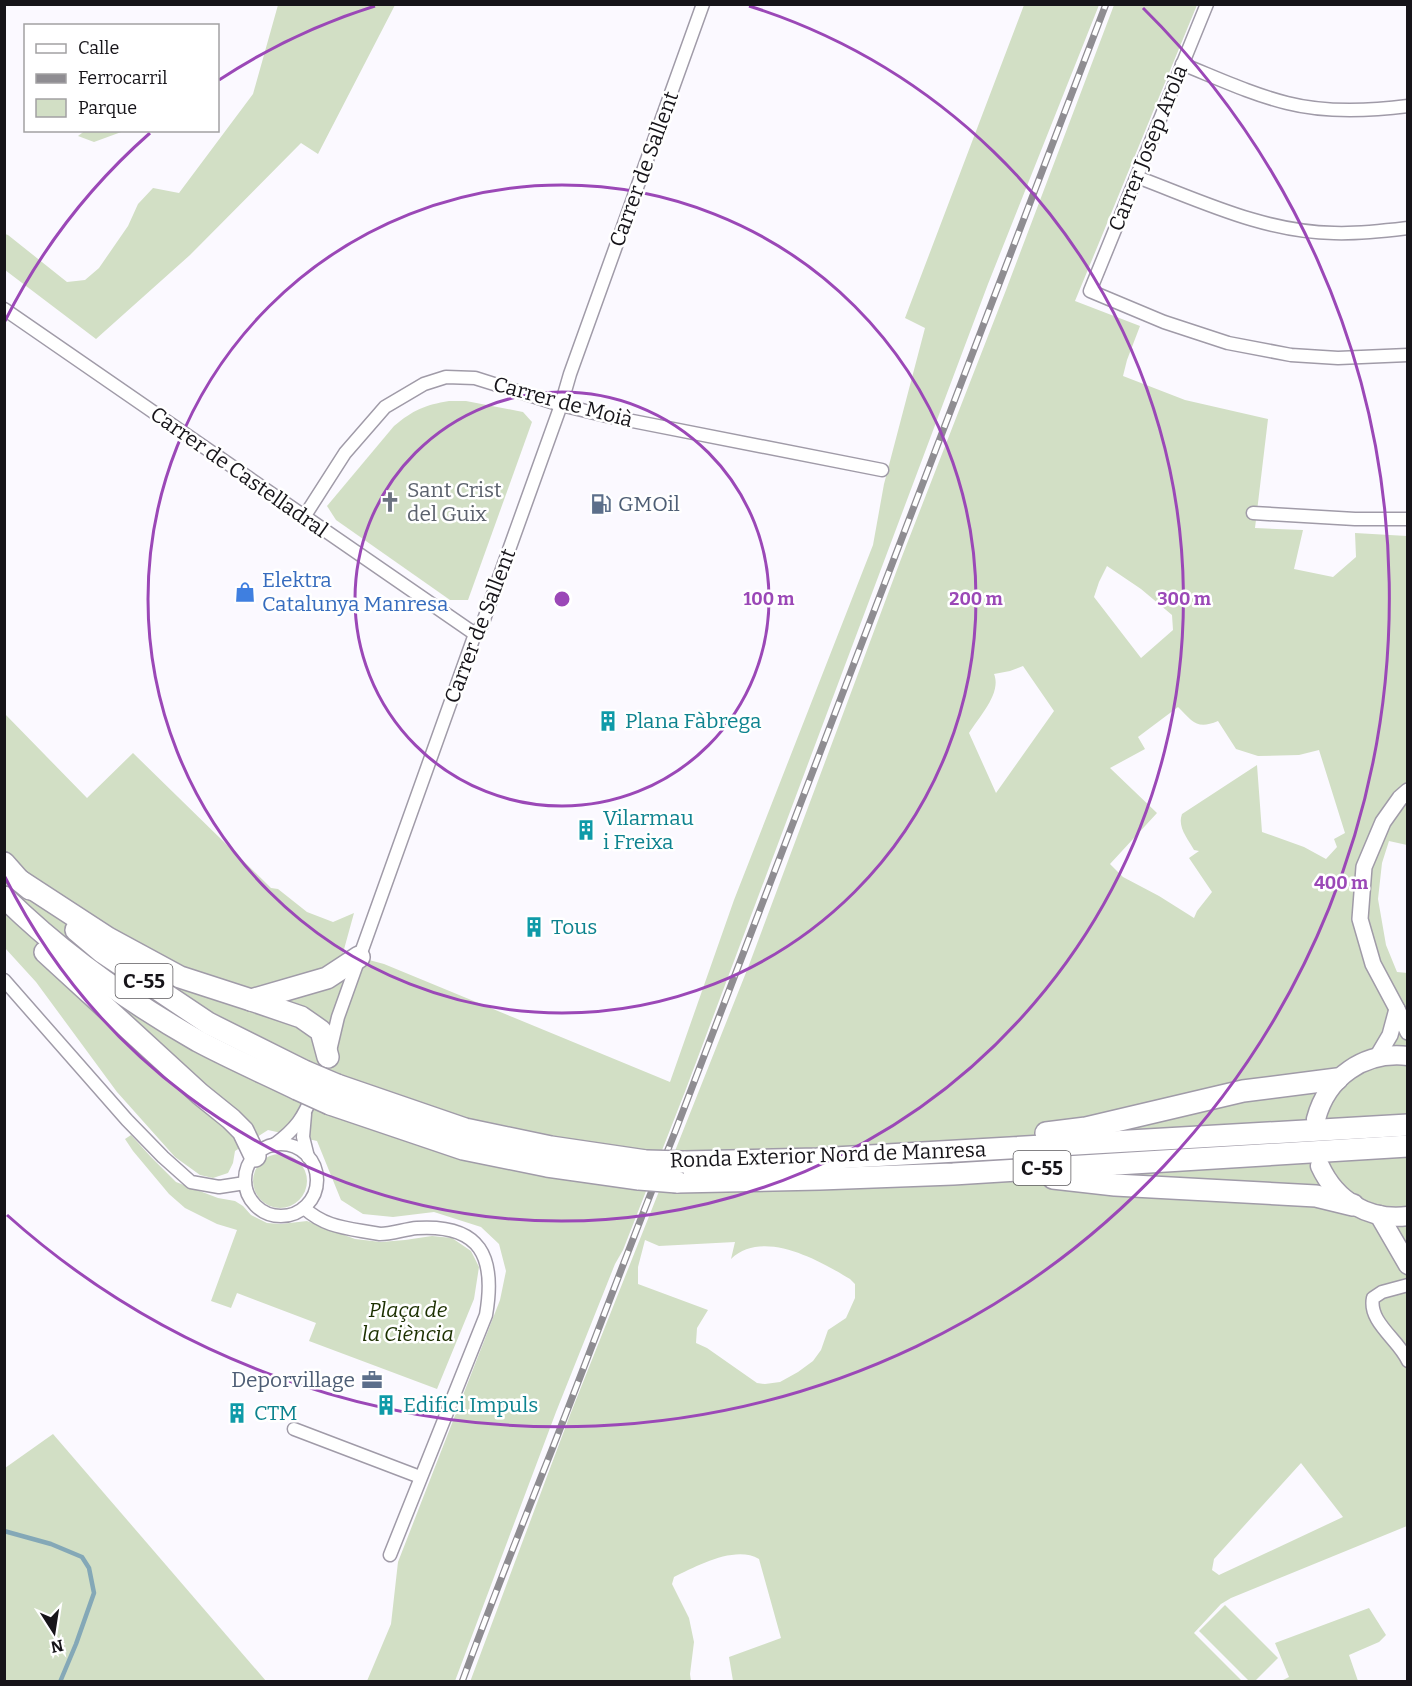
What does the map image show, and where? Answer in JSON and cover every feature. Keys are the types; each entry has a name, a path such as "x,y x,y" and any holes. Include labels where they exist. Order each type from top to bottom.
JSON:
{"highway":[{"name":"Ronda Exterior Nord de Manresa","path":"4,863 19,880 102,952 208,1023 300,1080"},
{"path":"19,880 108,938 180,977 301,1017 321,1032 328,1057"},
{"name":"Ronda Exterior Nord de Manresa","path":"4,897 67,953 132,1001 199,1041 300,1080 463,1149 548,1166 820,1179 996,1171 1407,1146"},
{"path":"4,915 200,1094 231,1119 243,1131 255,1156"},
{"path":"251,1000 327,978 359,957"},
{"path":"936,1151 1034,1134 1086,1128 1243,1092 1337,1079"},
{"name":"Ronda Exterior Nord de Manresa","path":"681,1172 936,1151 1407,1125"},
{"path":"996,1171 1115,1185 1316,1196 1353,1205"}],"main road":[{"path":"1316,1119 1324,1098 1337,1079 1356,1065 1377,1057 1407,1056"},
{"path":"1320,1166 1333,1188 1353,1205 1366,1212 1379,1215 1407,1216"},
{"path":"1379,1215 1407,1265"}],"street":[{"name":"Carrer de Sallent","path":"274,1145 292,1131 305,1112 328,1057 338,1017 359,957 475,634 482,625 703,4"},
{"name":"Carrer Josep Arola","path":"1207,4 1090,291 1164,322 1228,343 1291,355 1338,358 1407,356"},
{"path":"1182,64 1232,85 1287,103 1342,110 1407,106"},
{"path":"1137,177 1228,213 1273,225 1332,233 1407,228"},
{"name":"Carrer de Castelladral","path":"4,309 475,634"},
{"name":"Carrer de Moià","path":"304,517 345,453 385,407 424,384 446,377 475,378 561,405 607,416 882,470"},
{"path":"1253,513 1355,519 1407,519"},
{"path":"1407,791 1383,822 1364,867 1360,919 1373,964 1407,1032"},
{"path":"4,980 128,1120 163,1157 191,1182 219,1187 245,1183"},
{"path":"1377,1057 1390,1035 1397,1009"},
{"name":"Carrer de Sallent","path":"305,1112 303,1137 308,1157"},
{"path":"274,1145 295,1148 308,1157 314,1168 316,1186 312,1198 303,1208 288,1215 270,1214 255,1205 248,1195 245,1183 247,1168 255,1156 274,1145"},
{"path":"303,1208 335,1226 381,1234 416,1228 447,1228 473,1240 486,1258 489,1273 486,1315 390,1555"},
{"path":"1407,1286 1382,1292 1373,1298 1372,1303 1373,1312 1404,1352 1407,1361"},
{"path":"294,1430 420,1478"}],"green space":[{"path":"278,5 395,5 318,154 301,143 190,255 96,339 5,270 5,234 67,282 85,280 99,268 128,226 138,204 153,188 179,193 253,94"},
{"path":"1024,5 1099,5 988,284 686,1089 556,1412 455,1681 367,1681 391,1624 398,1562 500,1300 506,1271 499,1244 481,1227 434,1212 393,1217 363,1214 341,1200 317,1141 268,1130 235,1151 228,1173 213,1178 200,1175 175,1157 117,1092 36,982 5,948 5,714 87,798 133,753 271,888 278,889 307,912 333,922 354,913 343,953 384,964 670,1082 734,900 873,545 884,484 925,328 905,318"},
{"path":"1114,5 1197,5 1075,301 1140,326 1123,376 1185,400 1268,419 1255,528 1303,530 1294,569 1333,577 1356,557 1355,533 1407,536 1407,845 1389,841 1382,863 1378,899 1386,945 1397,972 1408,973 1407,1526 1221,1604 1194,1633 1242,1681 733,1681 729,1657 781,1638 759,1559 739,1554 716,1559 674,1577 672,1584 689,1618 694,1642 691,1681 470,1682 570,1415 749,965 901,559","holes":["1107,566 1141,589 1172,615 1173,630 1141,658 1094,597","1023,666 1054,711 996,793 969,733 992,697 996,681 994,674","1178,707 1196,723 1205,725 1218,721 1236,749 1258,756 1299,755 1319,750 1345,833 1334,839 1337,847 1326,859 1304,847 1262,832 1257,765 1182,814 1181,824 1184,833 1194,850 1199,851 1189,858 1212,892 1194,918 1123,877 1110,864 1157,813 1110,768 1145,749 1138,737","645,1240 659,1246 735,1242 731,1259 744,1250 759,1247 775,1247 808,1257 850,1279 855,1284 855,1298 846,1318 828,1330 821,1350 813,1361 780,1382 765,1384 757,1383 707,1348 696,1343 697,1328 708,1310 638,1284 638,1267","1301,1463 1343,1517 1219,1575 1212,1570 1214,1559"]},
{"path":"83,132 121,132 94,142 78,136"},
{"path":"449,401 466,401 523,412 532,422 468,600 450,600 336,520 327,506 394,426 420,409"},
{"name":"Plaça de la Ciència","path":"131,1135 176,1182 218,1198 235,1201 251,1215 267,1223 307,1221 355,1239 381,1242 432,1236 452,1238 471,1251 479,1267 474,1299 437,1389 309,1341 316,1323 237,1293 231,1308 211,1301 237,1230 217,1224 185,1208 169,1194 125,1139"},
{"path":"280,1154 290,1156 299,1162 305,1171 307,1181 305,1191 299,1200 290,1206 280,1208 270,1206 261,1200 255,1191 253,1181 255,1171 261,1162 270,1156"},
{"path":"53,1434 266,1681 5,1681 5,1468"},
{"path":"1225,1605 1278,1658 1255,1681 1249,1681 1199,1631"},
{"path":"1369,1608 1386,1635 1379,1642 1349,1655 1358,1681 1281,1681 1289,1677 1275,1643"}],"waterway":[{"path":"4,1531 51,1544 82,1557 89,1568 94,1593 60,1682"}],"railway":[{"path":"462,1682 1106,4"}],"place":[{"name":"Sant Crist del Guix","path":"390,502"},
{"name":"GMOil","path":"601,504"},
{"name":"Elektra Catalunya Manresa","path":"245,592"},
{"name":"Plana Fàbrega","path":"608,721"},
{"name":"Vilarmau i Freixa","path":"586,830"},
{"name":"Tous","path":"534,927"},
{"name":"Deporvillage","path":"372,1380"},
{"name":"Edifici Impuls","path":"386,1405"},
{"name":"CTM","path":"237,1413"}]}
